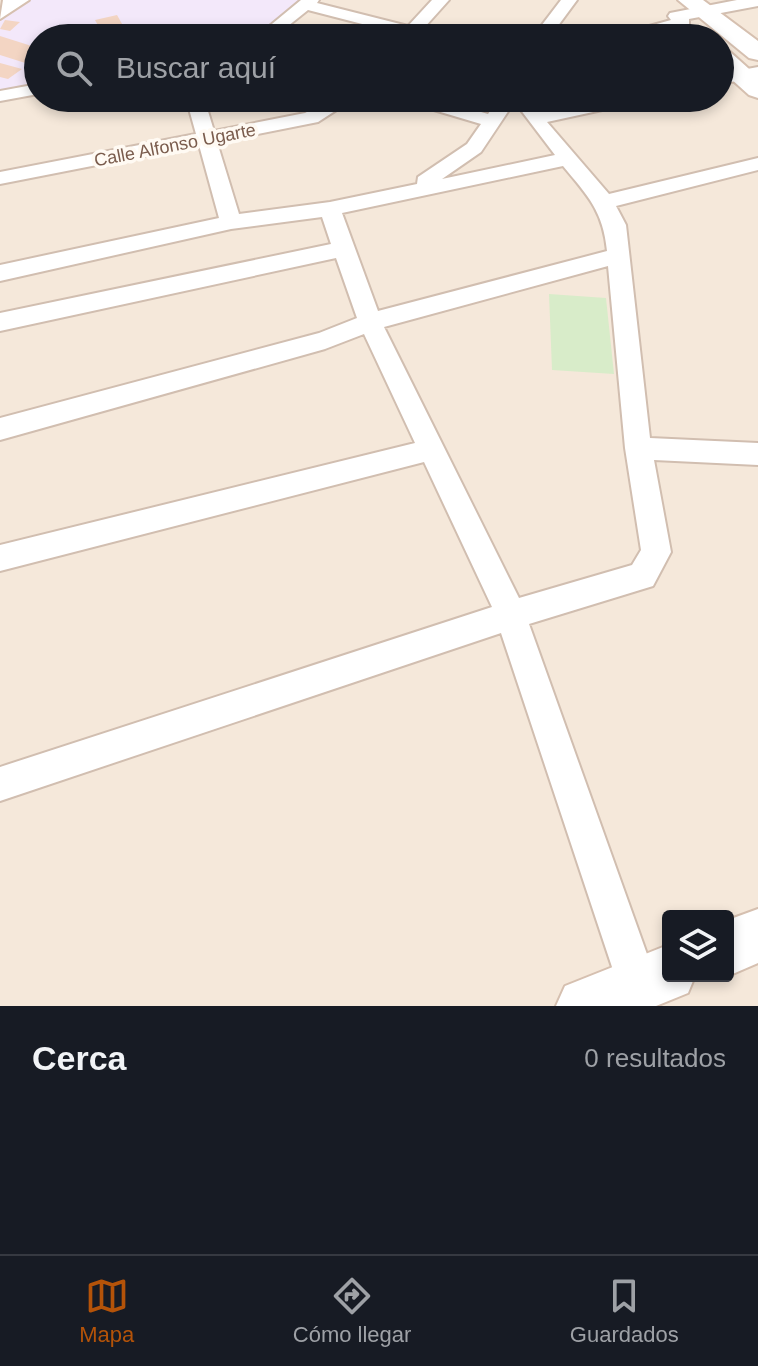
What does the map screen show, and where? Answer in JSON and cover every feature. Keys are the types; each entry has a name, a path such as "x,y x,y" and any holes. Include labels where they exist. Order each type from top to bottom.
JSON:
{"main road":[{"path":"0,12 18,0"},
{"path":"657,0 690,18"},
{"path":"734,41 758,53"},
{"path":"734,946 758,936"}],"street":[{"path":"419,24 441,0"},
{"path":"551,24 569,0"},
{"path":"667,24 758,1"},
{"path":"280,24 308,2 375,24"},
{"path":"0,96 24,92"},
{"path":"198,112 231,222"},
{"name":"Calle Alfonso Ugarte","path":"0,178 311,118 322,112"},
{"path":"462,112 493,121"},
{"path":"399,194 460,160 474,148 499,112"},
{"path":"0,784 511,615 642,576 656,552 638,448 615,225 604,202 530,112"},
{"path":"535,119 568,112"},
{"path":"0,273 231,222 330,209 566,159"},
{"path":"604,202 758,164"},
{"path":"330,209 370,322 511,615 615,995"},
{"path":"0,322 342,249"},
{"path":"0,429 325,340 370,322 618,256"},
{"path":"638,448 758,454"},
{"path":"0,558 429,450"}],"shaded area":[{"path":"0,0 758,0 758,1006 0,1006"},
{"path":"24,0 301,0 271,24 24,24 24,86 0,90 0,21"}],"green space":[{"path":"549,294 606,298 614,374 552,370"}],"building":[{"path":"117,15 122,24 97,24 95,20"},
{"path":"5,20 20,22 10,31 0,29"},
{"path":"0,36 24,44 24,63 0,55"},
{"path":"0,63 22,69 8,79 0,77"}]}
